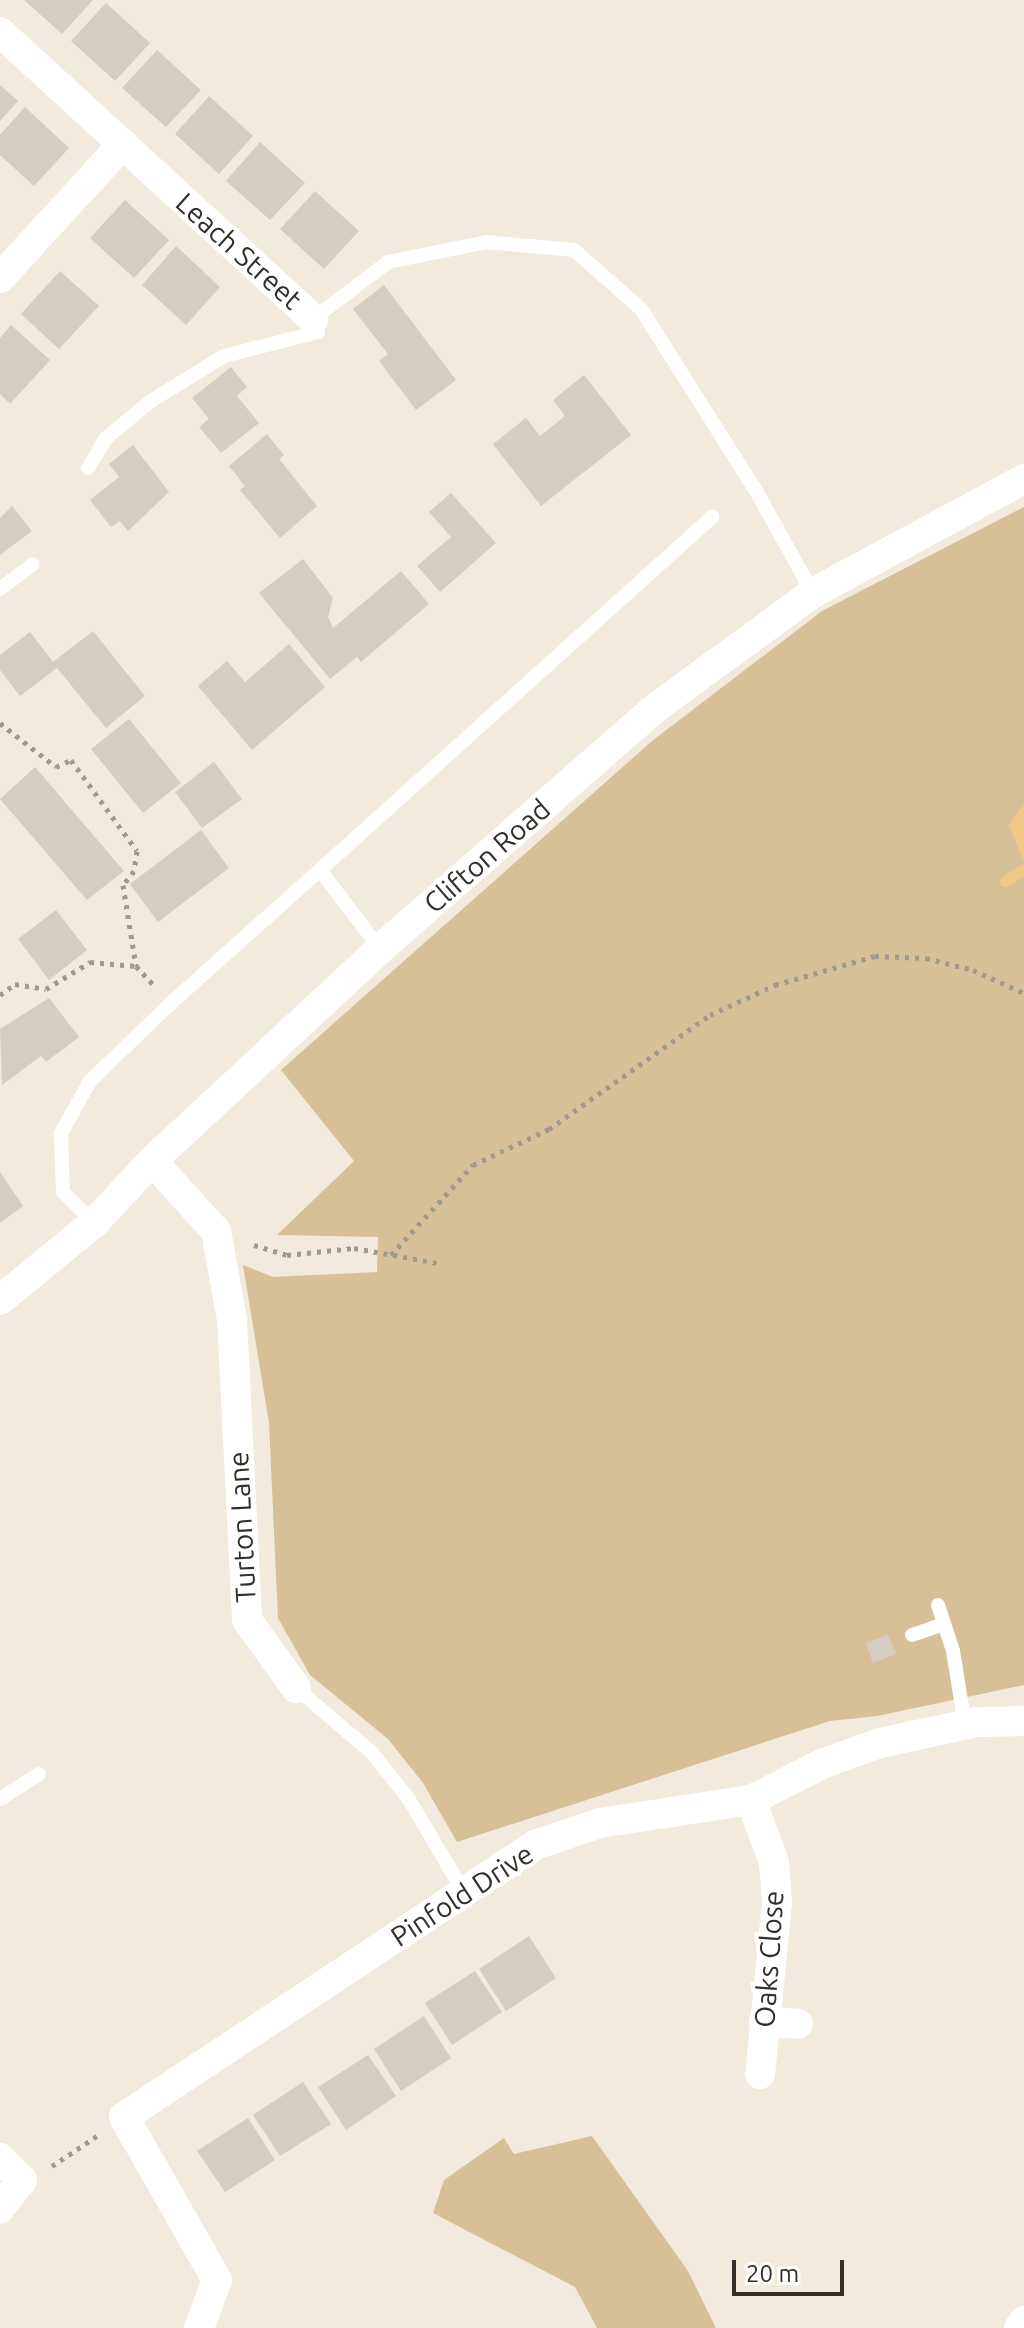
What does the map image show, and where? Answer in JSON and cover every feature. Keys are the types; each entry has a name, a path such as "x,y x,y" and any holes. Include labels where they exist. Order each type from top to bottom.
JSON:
{"street":[{"name":"Leach Street","path":"0,32 316,326"},
{"path":"0,278 123,144"},
{"name":"Clifton Road","path":"0,1300 94,1223 152,1161 380,949 658,706 813,593 1024,479"},
{"path":"152,1161 216,1231"},
{"name":"Turton Lane","path":"216,1231 232,1320 247,1620 296,1688"},
{"name":"Pinfold Drive","path":"124,2117 462,1889 535,1845 600,1823 751,1800 824,1763 965,1725 1024,1721"},
{"name":"Oaks Close","path":"751,1800 774,1862 777,1902 760,2074"},
{"path":"764,2022 798,2024"},
{"path":"124,2117 217,2280 199,2328"},
{"path":"0,2158 22,2180 0,2208"},
{"path":"1019,2328 1024,2321"}],"lane":[{"name":"Leach Street","path":"316,326 388,262 486,242 574,250 641,309 755,489 813,593"},
{"path":"88,468 106,438 151,401 224,356 316,326"},
{"path":"94,1223 63,1192 61,1133 90,1081 171,1003 712,517"},
{"path":"0,589 33,564"},
{"path":"320,870 380,949"},
{"path":"938,1605 965,1725"},
{"path":"912,1635 944,1624"},
{"name":"Turton Lane","path":"296,1688 372,1753 408,1798 462,1889"},
{"path":"0,1799 39,1774"}],"path":[{"path":"0,723 56,767 71,760 137,851 134,871 123,885 136,966 171,1003"},
{"path":"391,1255 473,1165 549,1129 710,1015 775,985 888,956 926,958 961,967 1024,993"},
{"path":"0,995 15,984 46,989 90,962 136,966"},
{"path":"216,1231 287,1255 354,1248 437,1263"},
{"path":"22,2180 63,2161 124,2117"}],"shaded area":[{"path":"1024,507 1024,1685 877,1716 830,1721 457,1842 423,1783 388,1739 310,1675 278,1618 269,1423 243,1265 273,1277 377,1272 378,1237 277,1235 354,1161 281,1070 652,741 822,611"},
{"path":"1024,804 1024,863 1009,825"},
{"path":"592,2136 688,2271 716,2328 597,2328 575,2287 433,2213 444,2180 504,2138 514,2154"}],"building":[{"path":"24,0 93,0 62,34"},
{"path":"106,3 150,43 115,81 71,41"},
{"path":"157,50 201,90 166,127 122,88"},
{"path":"0,85 18,101 0,121"},
{"path":"209,96 253,136 219,174 175,134"},
{"path":"25,107 69,148 34,186 0,155 0,135"},
{"path":"260,142 305,183 270,220 226,181"},
{"path":"315,191 359,231 324,269 280,229"},
{"path":"125,200 169,240 134,278 90,238"},
{"path":"176,246 220,287 186,325 142,285"},
{"path":"60,271 99,306 59,349 21,314"},
{"path":"384,285 456,380 416,410 379,361 388,354 353,309"},
{"path":"11,325 50,360 10,404 0,394 0,338"},
{"path":"231,367 247,387 237,396 259,423 221,453 199,427 209,419 192,398"},
{"path":"584,375 631,435 541,506 493,444 526,418 540,436 565,416 553,400"},
{"path":"267,434 284,455 279,459 317,506 280,538 240,490 245,486 229,466"},
{"path":"133,445 169,492 128,531 120,521 111,527 90,500 119,477 109,464"},
{"path":"451,493 496,543 440,592 417,566 451,537 429,512"},
{"path":"12,506 32,531 0,555 0,518"},
{"path":"303,559 333,598 328,617 333,628 401,571 429,604 361,662 357,657 330,679 259,593"},
{"path":"93,631 145,696 106,728 57,668 20,696 0,670 0,655 30,632 53,662"},
{"path":"289,644 325,687 252,750 198,686 227,661 245,682"},
{"path":"129,719 181,783 143,813 91,749"},
{"path":"214,762 242,799 202,828 175,792"},
{"path":"35,767 124,871 87,900 0,799"},
{"path":"201,830 229,868 158,922 130,884"},
{"path":"56,910 87,950 49,980 18,939"},
{"path":"49,998 79,1037 46,1062 41,1056 2,1085 0,1029"},
{"path":"0,1172 23,1206 0,1223"},
{"path":"888,1635 896,1654 873,1663 866,1643"},
{"path":"529,1936 556,1978 506,2011 479,1969"},
{"path":"475,1971 502,2012 452,2045 425,2003"},
{"path":"424,2016 451,2058 401,2091 374,2049"},
{"path":"368,2055 396,2096 346,2130 318,2087"},
{"path":"303,2082 331,2124 280,2156 253,2115"},
{"path":"248,2118 275,2160 225,2192 197,2151"}],"waterway":[{"path":"1005,881 1024,869"}]}
